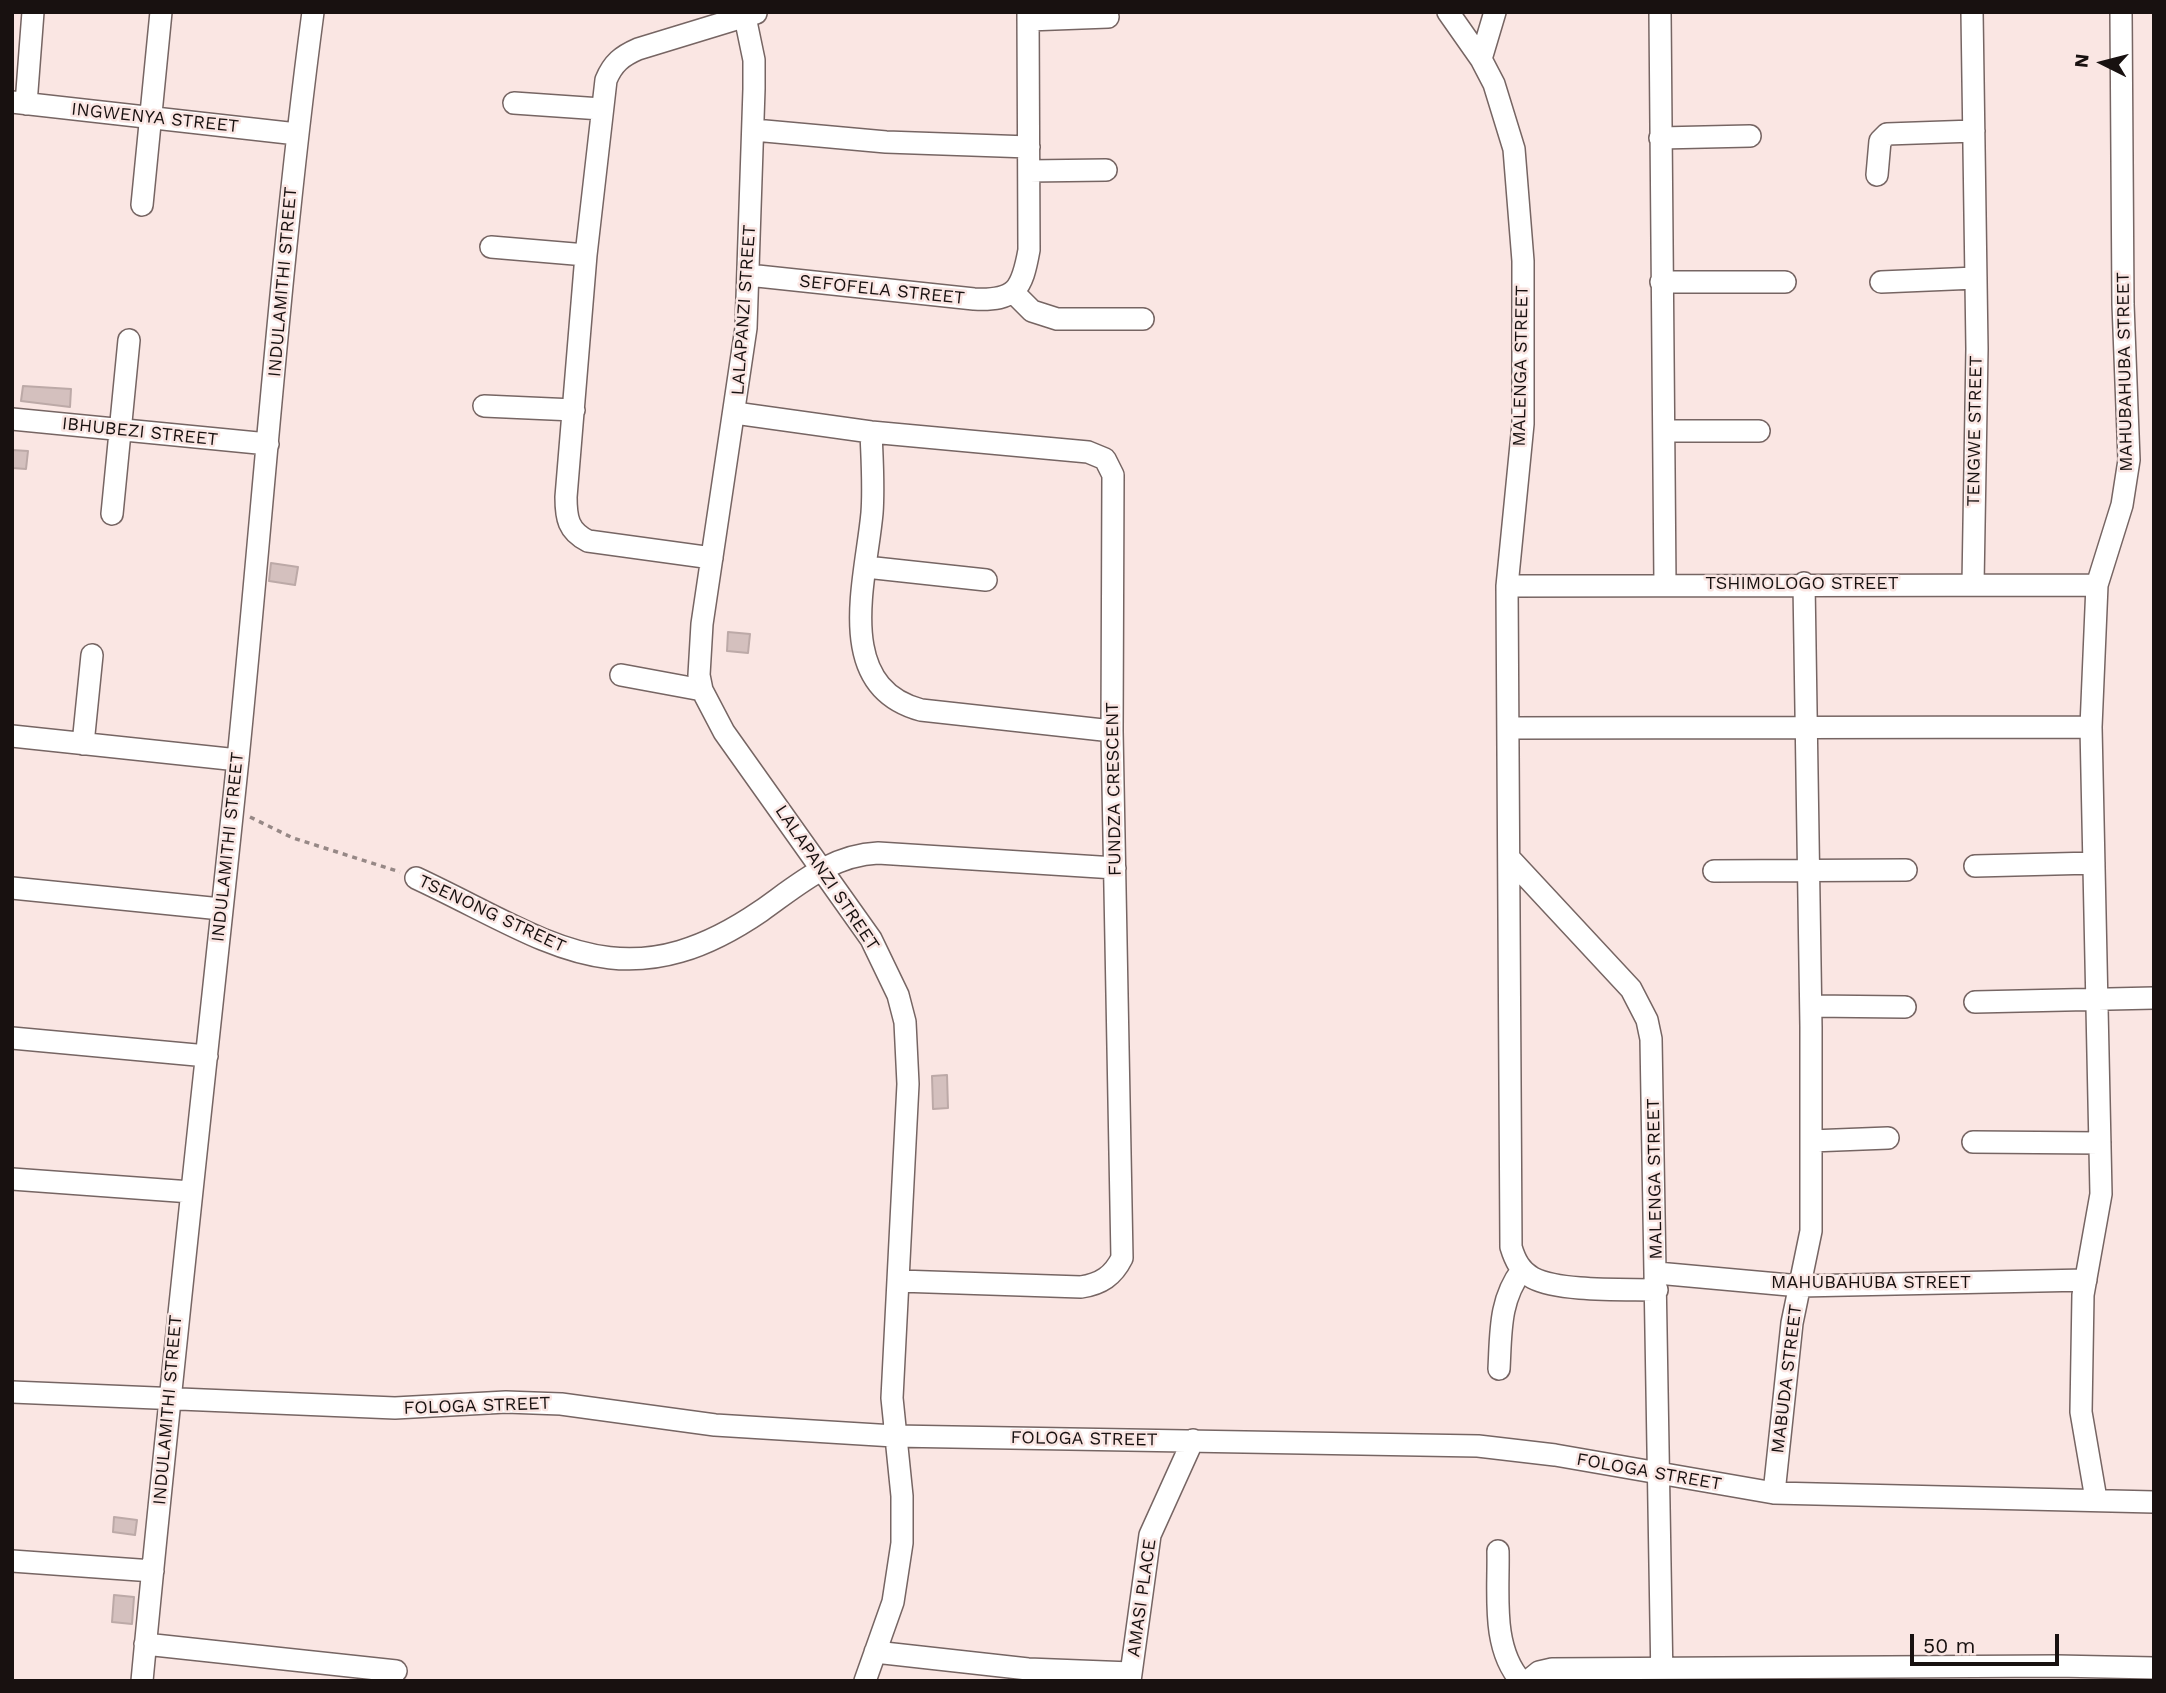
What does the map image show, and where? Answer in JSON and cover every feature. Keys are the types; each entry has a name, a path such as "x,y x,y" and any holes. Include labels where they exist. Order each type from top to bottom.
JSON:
{"street":[{"path":"19,103 33,12"},
{"path":"142,205 161,12"},
{"name":"INDULAMITHI STREET","path":"142,1681 167,1400 238,760 297,134 313,12"},
{"name":"MALENGA STREET","path":"1448,12 1481,59 1494,84 1517,168 1521,212 1523,424 1507,586 1511,860 1615,971 1640,1004 1647,1020 1653,1060 1662,1674"},
{"path":"1481,59 1495,12"},
{"path":"1660,12 1665,583"},
{"name":"TENGWE STREET","path":"1972,12 1976,278 1973,584"},
{"name":"MAHUBAHUBA STREET","path":"2096,1499 2081,1412 2081,1326 2101,1194 2091,727 2097,584 2117,526 2129,460 2123,304 2121,12"},
{"path":"712,558 588,541 572,530 566,510 586,256 606,80 612,67 623,56 749,14"},
{"name":"LALAPANZI STREET","path":"749,14 754,60 754,130 745,339 699,651 702,690 724,732 871,939 898,995 905,1022 908,1084 892,1384 894,1436 902,1496 902,1543 893,1602 864,1681"},
{"path":"1108,17 1028,16 1029,250 1025,272 1014,293 1032,311 1057,319 1143,319"},
{"name":"INGWENYA STREET","path":"19,103 297,134"},
{"path":"514,103 601,109"},
{"path":"754,130 886,142 1029,146"},
{"path":"1877,175 1880,141 1887,134 1974,131"},
{"path":"1660,138 1750,136"},
{"path":"1029,171 1106,170"},
{"path":"491,247 586,256"},
{"name":"SEFOFELA STREET","path":"748,275 974,299 996,300 1014,293"},
{"path":"1881,282 1976,278"},
{"path":"1661,282 1785,282"},
{"path":"112,514 129,340"},
{"path":"484,406 574,410"},
{"name":"FUNDZA CRESCENT","path":"735,413 871,432 1088,452 1105,459 1115,483 1112,731 1124,1236 1122,1258 1116,1271 1094,1285 1081,1287 899,1281"},
{"name":"IBHUBEZI STREET","path":"12,419 268,444"},
{"path":"1664,431 1759,431"},
{"path":"871,432 873,490 861,617 863,653 869,670 891,698 905,706 930,712 1112,731"},
{"path":"866,567 986,580"},
{"name":"TSHIMOLOGO STREET","path":"1507,586 1665,583 2097,584"},
{"name":"MABUDA STREET","path":"1774,1493 1792,1324 1811,1231 1811,1006 1804,583"},
{"path":"83,744 92,655"},
{"path":"621,675 702,690"},
{"path":"1510,728 2091,727"},
{"path":"12,736 238,760"},
{"name":"TSENONG STREET","path":"416,878 553,944 596,957 625,960 674,952 716,939 822,869 848,857 878,853 1115,868"},
{"path":"1499,1369 1502,1311 1510,1286 1522,1270 1514,1257 1510,1231 1511,860"},
{"path":"1975,866 2094,863"},
{"path":"1714,871 1906,870"},
{"path":"12,888 221,909"},
{"path":"1975,1002 2154,998"},
{"path":"1811,1006 1905,1007"},
{"path":"12,1038 206,1056"},
{"path":"1811,1140 1888,1138"},
{"path":"1973,1142 2100,1143"},
{"path":"12,1179 191,1192"},
{"name":"MAHUBAHUBA STREET","path":"1522,1270 1546,1282 1603,1289 1657,1281 1800,1286 2086,1280"},
{"name":"FOLOGA STREET","path":"12,1392 167,1400 281,1401 395,1408 506,1402 561,1404 715,1425 894,1436 1478,1446 1517,1449 1774,1493 1976,1500 2096,1499 2154,1502"},
{"name":"AMASI PLACE","path":"1130,1677 1150,1535 1194,1440"},
{"path":"1498,1551 1499,1632 1508,1666 1521,1681"},
{"path":"12,1562 153,1571"},
{"path":"145,1644 396,1671"},
{"path":"875,1652 1130,1677"},
{"path":"1528,1681 1539,1672 1552,1669 1662,1674 1797,1674 2057,1673 2154,1668"}],"path":[{"name":"TSENONG STREET","path":"232,808 293,838 416,878"}],"building":[{"path":"23,386 71,389 70,407 21,401"},
{"path":"12,450 28,451 26,469 12,468"},
{"path":"271,563 298,567 295,585 269,581"},
{"path":"728,632 750,634 748,653 727,651"},
{"path":"947,1075 948,1108 933,1109 932,1076"},
{"path":"114,1517 137,1520 135,1535 113,1532"},
{"path":"114,1595 134,1597 132,1624 112,1622"}]}
